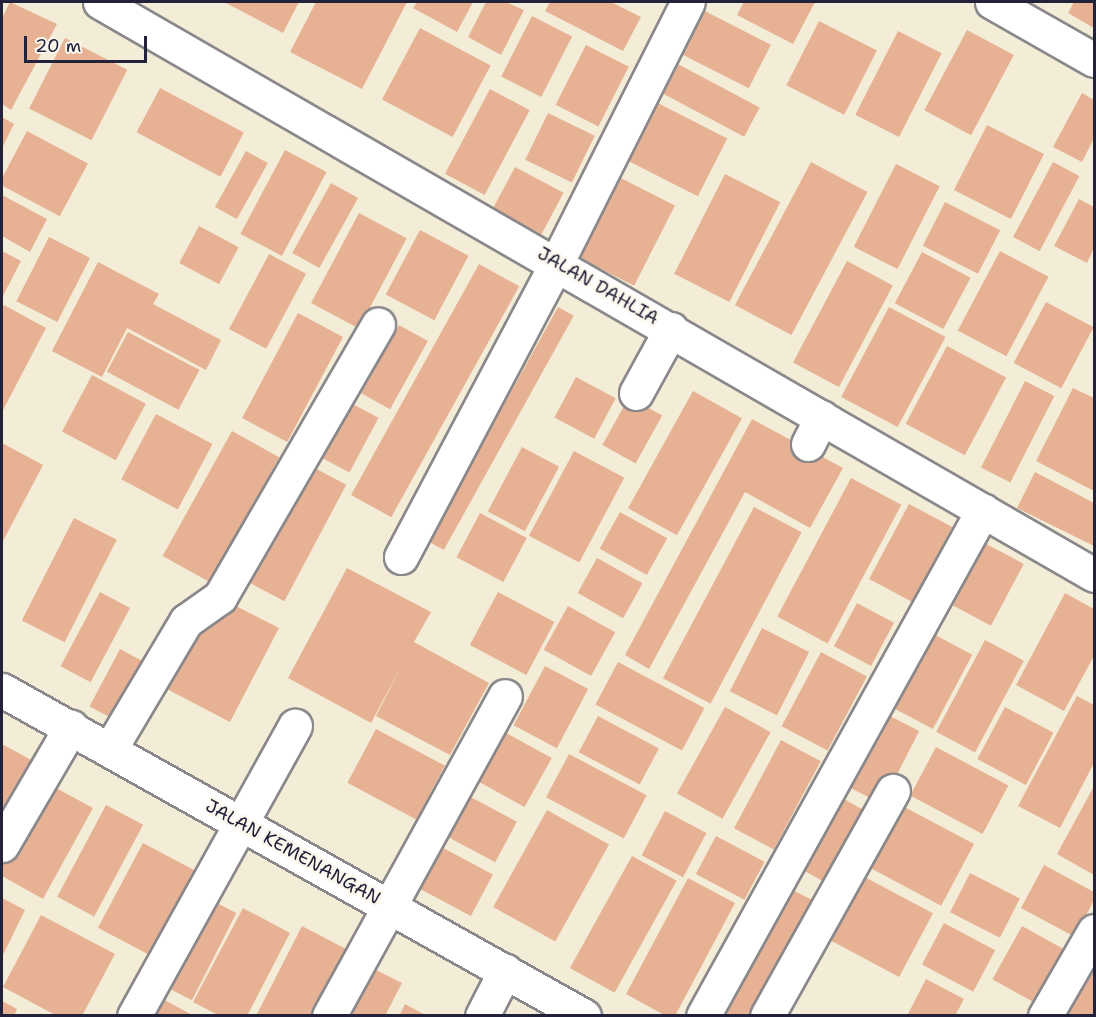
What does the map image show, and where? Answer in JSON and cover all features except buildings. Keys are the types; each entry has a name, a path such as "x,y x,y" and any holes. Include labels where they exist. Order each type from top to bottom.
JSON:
{"street":[{"name":"JALAN DAHLIA","path":"100,2 670,328 815,430 982,510 1095,575"},
{"path":"401,557 557,262 688,2"},
{"path":"992,2 1095,60"},
{"path":"110,749 186,621 220,597 378,324"},
{"path":"636,393 670,328"},
{"path":"702,1016 982,510"},
{"name":"JALAN KEMENANGAN","path":"2,690 584,1016"},
{"path":"329,1016 505,696"},
{"path":"134,1016 295,726"},
{"path":"2,845 71,727"},
{"path":"767,1016 893,791"},
{"path":"1045,1016 1095,931"},
{"path":"482,1016 505,971"}]}
